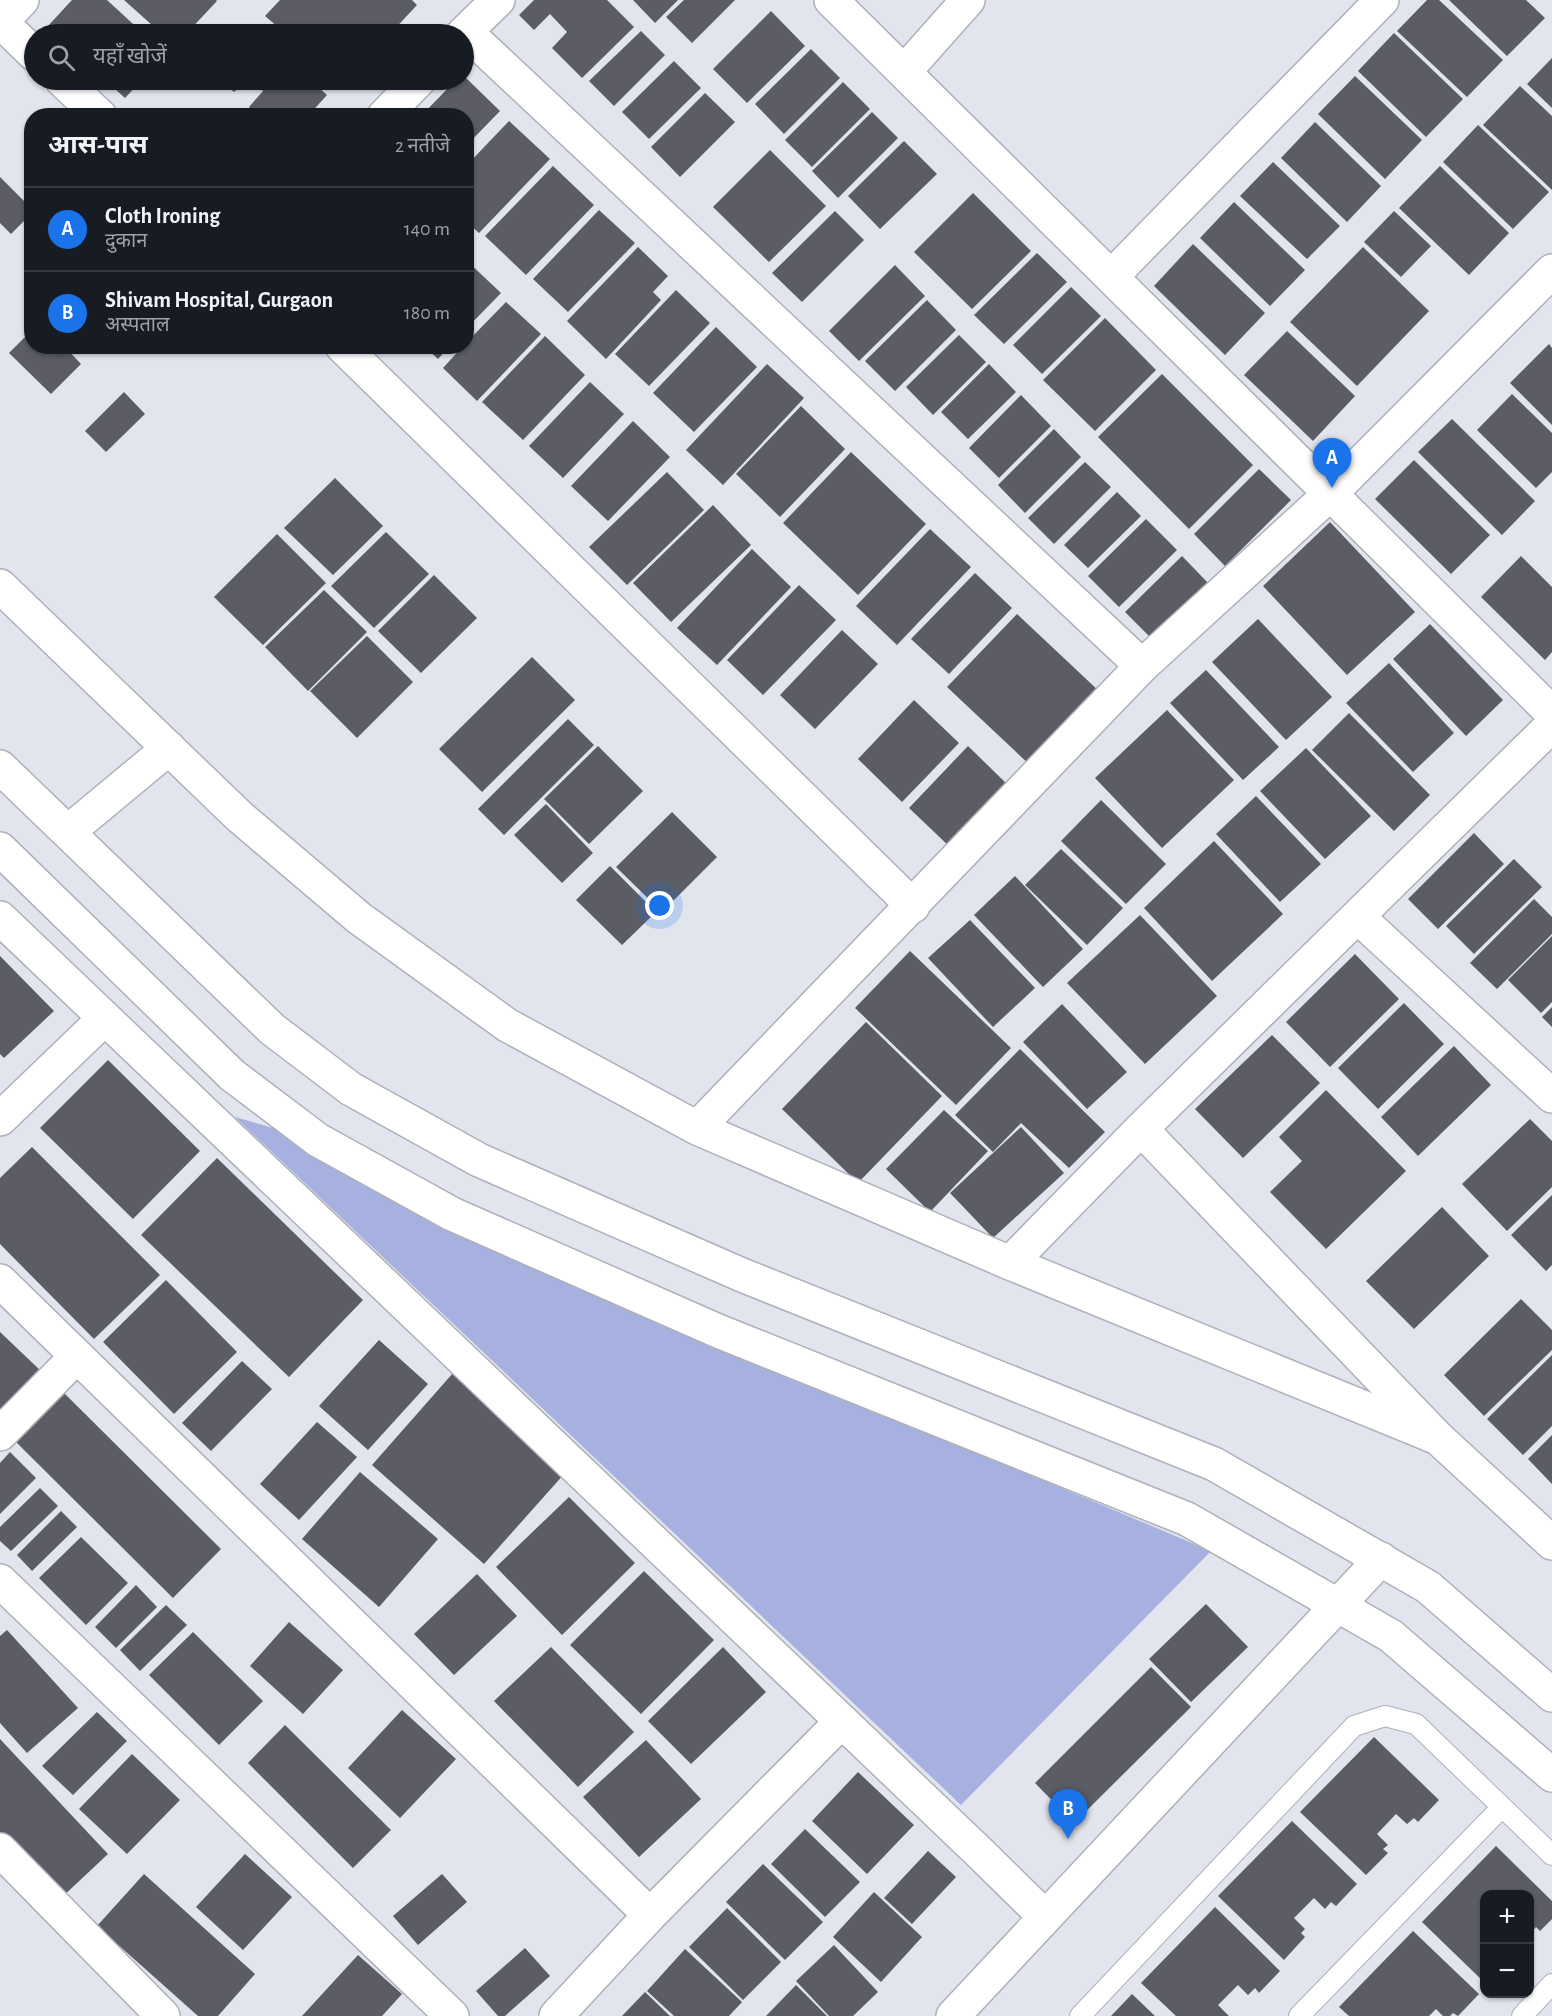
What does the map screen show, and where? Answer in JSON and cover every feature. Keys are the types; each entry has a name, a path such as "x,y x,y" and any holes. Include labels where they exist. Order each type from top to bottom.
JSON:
{"street":[{"path":"22,0 0,22 24,45"},
{"path":"473,24 498,0"},
{"path":"831,0 1552,713"},
{"path":"904,72 968,0"},
{"path":"1111,277 1382,0"},
{"path":"474,42 1142,666"},
{"path":"73,90 92,108"},
{"path":"392,108 409,90"},
{"path":"697,1128 1142,666 1330,494 1552,271"},
{"path":"350,354 913,906"},
{"path":"0,586 240,817 368,924 507,1024 697,1128 1010,1263 1437,1438"},
{"path":"1010,1263 1141,1129 1552,725"},
{"path":"69,831 169,748"},
{"path":"0,767 272,1029 351,1089 469,1155 742,1275 1214,1464 1428,1587 1552,1695"},
{"path":"0,849 232,1075 318,1140 452,1214 718,1331 1187,1519 1391,1636 1552,1775"},
{"path":"1358,917 1552,1096"},
{"path":"0,918 1045,1917"},
{"path":"0,1119 105,1018"},
{"path":"1141,1129 1437,1438 1552,1543"},
{"path":"0,1281 650,1915"},
{"path":"0,1434 77,1356"},
{"path":"953,2016 1381,1559"},
{"path":"0,1581 452,2016"},
{"path":"556,2016 650,1915 842,1721"},
{"path":"0,1850 152,2012"}],"lane":[{"path":"1080,2016 1354,1726 1385,1716 1416,1724 1552,1855"},
{"path":"1299,2016 1502,1807"},
{"path":"1522,2016 1552,1984"}],"shaded area":[{"path":"235,1117 297,1135 555,1274 1211,1551 961,1805"}],"building":[{"path":"72,0 107,0 133,24 50,24"},
{"path":"124,0 217,1 195,24 151,24"},
{"path":"280,0 412,0 417,5 399,24 274,24 265,16"},
{"path":"534,0 607,0 634,27 582,78 552,48 567,32 550,14 534,30 519,15"},
{"path":"633,0 678,0 655,23"},
{"path":"684,0 735,0 692,43 666,17"},
{"path":"1427,0 1439,0 1503,60 1467,97 1397,31"},
{"path":"1449,0 1526,0 1545,18 1507,56"},
{"path":"771,11 805,46 747,103 713,69"},
{"path":"641,31 665,55 614,106 589,81"},
{"path":"1394,33 1463,99 1426,137 1358,71"},
{"path":"811,49 840,78 784,134 755,104"},
{"path":"1552,58 1552,108 1527,84"},
{"path":"674,61 701,88 649,139 622,112"},
{"path":"1355,76 1422,140 1385,179 1318,114"},
{"path":"843,82 870,109 812,167 785,140"},
{"path":"474,86 500,111 474,138 474,108 429,108 446,90 474,90"},
{"path":"1520,86 1552,116 1552,190 1483,125"},
{"path":"116,90 133,90 125,98"},
{"path":"321,90 327,95 315,108 250,108 263,91"},
{"path":"705,93 735,122 680,177 651,147"},
{"path":"872,112 898,138 838,198 812,171"},
{"path":"509,121 550,159 479,233 474,228 474,158"},
{"path":"1315,122 1381,186 1347,222 1281,158"},
{"path":"1478,125 1549,192 1513,229 1443,162"},
{"path":"904,141 937,174 880,229 848,196"},
{"path":"770,150 826,206 769,262 713,207"},
{"path":"1273,162 1340,226 1307,259 1240,196"},
{"path":"553,166 594,205 526,275 485,236"},
{"path":"1440,166 1509,233 1469,275 1399,208"},
{"path":"0,177 24,201 24,221 11,234 0,223"},
{"path":"973,193 1031,251 972,309 914,252"},
{"path":"1234,202 1305,270 1270,306 1200,238"},
{"path":"599,210 635,243 568,312 533,279"},
{"path":"835,211 864,240 802,302 772,273"},
{"path":"1394,211 1431,246 1401,277 1364,242"},
{"path":"1193,244 1265,313 1225,355 1154,286"},
{"path":"638,247 668,276 653,292 661,300 606,359 567,321"},
{"path":"1363,247 1429,311 1357,386 1290,322"},
{"path":"1037,253 1067,282 1004,344 974,315"},
{"path":"895,265 925,296 859,361 829,331"},
{"path":"474,268 501,293 474,321"},
{"path":"1071,287 1101,316 1042,374 1013,345"},
{"path":"676,290 710,323 649,386 615,354"},
{"path":"927,300 956,330 895,391 865,361"},
{"path":"506,302 541,334 477,401 443,368 456,354 474,354 474,335"},
{"path":"1105,318 1156,370 1095,431 1043,380"},
{"path":"716,327 757,367 694,432 653,393"},
{"path":"1287,331 1355,396 1313,441 1244,375"},
{"path":"959,335 986,362 933,415 906,387"},
{"path":"545,336 585,375 523,440 482,402"},
{"path":"24,338 24,354 72,354 81,364 51,394 9,353"},
{"path":"1549,344 1552,348 1552,425 1510,383"},
{"path":"433,354 443,354 438,359"},
{"path":"767,364 804,398 723,485 686,450"},
{"path":"989,364 1016,392 968,439 941,412"},
{"path":"1162,374 1253,465 1189,529 1098,437"},
{"path":"590,382 624,414 563,478 529,446"},
{"path":"124,392 145,414 106,452 85,431"},
{"path":"1512,394 1552,433 1552,472 1536,488 1477,430"},
{"path":"1021,395 1051,426 999,478 969,448"},
{"path":"801,406 845,449 780,517 736,474"},
{"path":"1452,419 1535,501 1502,535 1418,452"},
{"path":"633,421 670,457 608,521 571,486"},
{"path":"1054,429 1081,457 1025,513 998,485"},
{"path":"851,452 926,524 858,595 783,523"},
{"path":"1414,460 1490,535 1451,574 1375,499"},
{"path":"1085,462 1111,487 1054,544 1028,518"},
{"path":"1259,469 1291,500 1225,566 1194,534"},
{"path":"667,472 704,510 627,585 589,547"},
{"path":"335,478 383,526 333,575 284,528"},
{"path":"1117,492 1141,516 1088,568 1064,545"},
{"path":"713,505 751,545 671,622 633,583"},
{"path":"1146,519 1177,550 1119,607 1088,576"},
{"path":"1330,522 1415,612 1347,675 1263,586"},
{"path":"930,529 971,567 897,645 856,606"},
{"path":"386,532 429,574 374,628 331,586"},
{"path":"277,534 326,583 263,645 214,597"},
{"path":"752,549 791,587 717,665 677,628"},
{"path":"1182,556 1210,585 1154,641 1125,612"},
{"path":"1521,556 1552,587 1552,652 1545,660 1481,597"},
{"path":"975,573 1012,608 949,674 911,639"},
{"path":"434,575 477,618 421,673 378,631"},
{"path":"799,585 836,620 763,695 727,660"},
{"path":"324,590 367,632 308,691 265,647"},
{"path":"1017,614 1101,693 1031,766 947,687"},
{"path":"1258,619 1332,697 1286,740 1212,662"},
{"path":"1430,624 1503,700 1466,736 1393,659"},
{"path":"842,630 878,664 815,729 780,695"},
{"path":"367,636 413,682 357,738 310,691"},
{"path":"532,657 575,700 482,792 439,749"},
{"path":"1389,663 1454,733 1413,772 1346,703"},
{"path":"1206,670 1279,747 1243,780 1170,703"},
{"path":"914,700 959,743 902,802 858,759"},
{"path":"1167,710 1234,780 1162,848 1095,778"},
{"path":"1349,713 1430,795 1394,831 1312,750"},
{"path":"568,719 594,745 504,835 478,809"},
{"path":"598,746 643,791 589,844 544,799"},
{"path":"968,746 1010,787 951,848 909,808"},
{"path":"1306,748 1371,816 1325,859 1260,791"},
{"path":"1256,796 1321,864 1280,902 1216,834"},
{"path":"1101,800 1166,864 1126,904 1061,841"},
{"path":"546,804 593,853 562,883 514,835"},
{"path":"672,812 717,857 662,912 616,867"},
{"path":"1474,833 1504,864 1438,929 1408,899"},
{"path":"1214,841 1283,914 1212,981 1144,908"},
{"path":"1061,849 1123,908 1087,945 1025,885"},
{"path":"1514,859 1542,887 1474,954 1446,926"},
{"path":"610,866 656,912 622,945 576,900"},
{"path":"1015,876 1083,949 1043,987 974,915"},
{"path":"1534,899 1552,917 1552,934 1497,989 1470,963"},
{"path":"1140,915 1217,996 1145,1064 1067,983"},
{"path":"970,920 1035,988 993,1027 928,958"},
{"path":"1552,936 1552,1002 1541,1013 1508,980"},
{"path":"910,951 1011,1048 956,1105 855,1008"},
{"path":"1355,954 1399,999 1330,1067 1286,1022"},
{"path":"0,956 54,1011 4,1058 0,1054"},
{"path":"1404,1003 1444,1044 1378,1109 1338,1068"},
{"path":"1062,1004 1127,1072 1087,1109 1023,1042"},
{"path":"1552,1007 1552,1027 1542,1017"},
{"path":"866,1022 942,1096 858,1183 782,1109"},
{"path":"1272,1035 1320,1083 1243,1158 1195,1109"},
{"path":"1454,1046 1491,1085 1418,1156 1381,1117"},
{"path":"1020,1049 1105,1132 1069,1168 1021,1123 993,1152 955,1115"},
{"path":"108,1060 200,1151 133,1219 40,1128"},
{"path":"1326,1090 1406,1171 1326,1249 1270,1192 1302,1161 1279,1137"},
{"path":"944,1110 988,1151 930,1212 886,1169"},
{"path":"1530,1119 1552,1141 1552,1187 1507,1231 1462,1184"},
{"path":"1021,1127 1064,1173 993,1238 950,1193"},
{"path":"32,1147 160,1275 94,1339 0,1244 0,1178"},
{"path":"217,1158 363,1300 289,1377 141,1235"},
{"path":"1552,1195 1552,1265 1546,1271 1511,1235"},
{"path":"1442,1207 1489,1256 1414,1329 1366,1281"},
{"path":"166,1280 237,1352 174,1414 103,1342"},
{"path":"1521,1299 1552,1330 1552,1350 1484,1416 1444,1375"},
{"path":"0,1332 42,1372 0,1416"},
{"path":"379,1340 428,1384 368,1450 319,1406"},
{"path":"1552,1355 1552,1426 1523,1455 1487,1419"},
{"path":"242,1361 272,1389 211,1451 182,1423"},
{"path":"453,1373 565,1473 484,1564 372,1465"},
{"path":"64,1393 221,1549 173,1598 16,1442"},
{"path":"317,1422 357,1457 299,1520 260,1484"},
{"path":"1552,1435 1552,1484 1528,1459"},
{"path":"10,1452 36,1478 0,1514 0,1463"},
{"path":"360,1472 438,1539 379,1607 302,1539"},
{"path":"40,1488 58,1506 11,1551 0,1541 0,1527"},
{"path":"569,1497 635,1563 562,1635 496,1567"},
{"path":"61,1511 77,1527 32,1571 17,1555"},
{"path":"81,1537 128,1583 86,1625 39,1578"},
{"path":"644,1571 714,1640 641,1714 570,1645"},
{"path":"477,1574 517,1616 454,1675 414,1634"},
{"path":"136,1585 157,1607 116,1648 95,1627"},
{"path":"1206,1604 1248,1647 1191,1702 1149,1659"},
{"path":"166,1605 187,1625 140,1671 120,1650"},
{"path":"289,1622 343,1670 303,1714 250,1666"},
{"path":"7,1630 78,1708 27,1753 0,1723 0,1636"},
{"path":"193,1632 263,1701 219,1745 149,1675"},
{"path":"551,1647 634,1732 578,1787 494,1701"},
{"path":"723,1647 766,1692 691,1764 648,1721"},
{"path":"1151,1667 1191,1707 1074,1823 1035,1783"},
{"path":"402,1710 456,1759 400,1818 348,1768"},
{"path":"97,1712 127,1741 73,1795 42,1766"},
{"path":"285,1725 391,1830 353,1868 248,1763"},
{"path":"1374,1737 1439,1800 1418,1822 1414,1818 1407,1824 1396,1814 1377,1834 1388,1845 1383,1849 1388,1853 1366,1875 1300,1812"},
{"path":"0,1739 108,1854 60,1899 0,1835"},
{"path":"646,1740 701,1799 639,1857 583,1797"},
{"path":"132,1754 180,1800 127,1854 79,1809"},
{"path":"858,1772 914,1825 867,1874 812,1821"},
{"path":"1292,1821 1357,1884 1336,1906 1331,1902 1325,1909 1314,1898 1294,1918 1305,1929 1301,1933 1305,1937 1284,1960 1218,1896"},
{"path":"805,1829 860,1882 825,1917 771,1864"},
{"path":"1496,1846 1552,1901 1552,1919 1540,1931 1536,1927 1534,1929 1534,1890 1480,1890 1480,1978 1422,1922"},
{"path":"928,1851 956,1877 912,1924 884,1898"},
{"path":"245,1854 292,1897 243,1950 196,1907"},
{"path":"763,1864 823,1922 785,1960 726,1902"},
{"path":"144,1874 255,1974 218,2016 198,2016 97,1926"},
{"path":"442,1874 467,1902 418,1945 393,1916"},
{"path":"874,1892 922,1937 881,1982 833,1937"},
{"path":"1215,1907 1280,1971 1259,1993 1255,1988 1248,1995 1238,1985 1218,2005 1229,2016 1176,2016 1141,1983"},
{"path":"727,1908 781,1962 743,2000 689,1947"},
{"path":"1413,1931 1479,1994 1458,2016 1453,2013 1450,2016 1443,2016 1436,2009 1429,2016 1349,2016 1339,2007"},
{"path":"834,1945 878,1992 853,2016 829,2016 796,1981"},
{"path":"525,1948 550,1976 505,2016 498,2016 476,1991"},
{"path":"685,1949 742,2002 729,2016 674,2016 647,1991"},
{"path":"358,1955 402,1994 382,2016 302,2016"},
{"path":"796,1985 827,2016 766,2016"},
{"path":"645,1992 670,2016 622,2016"},
{"path":"1132,1994 1155,2016 1111,2016"}],"place":[{"name":"Cloth Ironing","path":"1332,488"},
{"name":"Shivam Hospital, Gurgaon","path":"1068,1839"}]}
